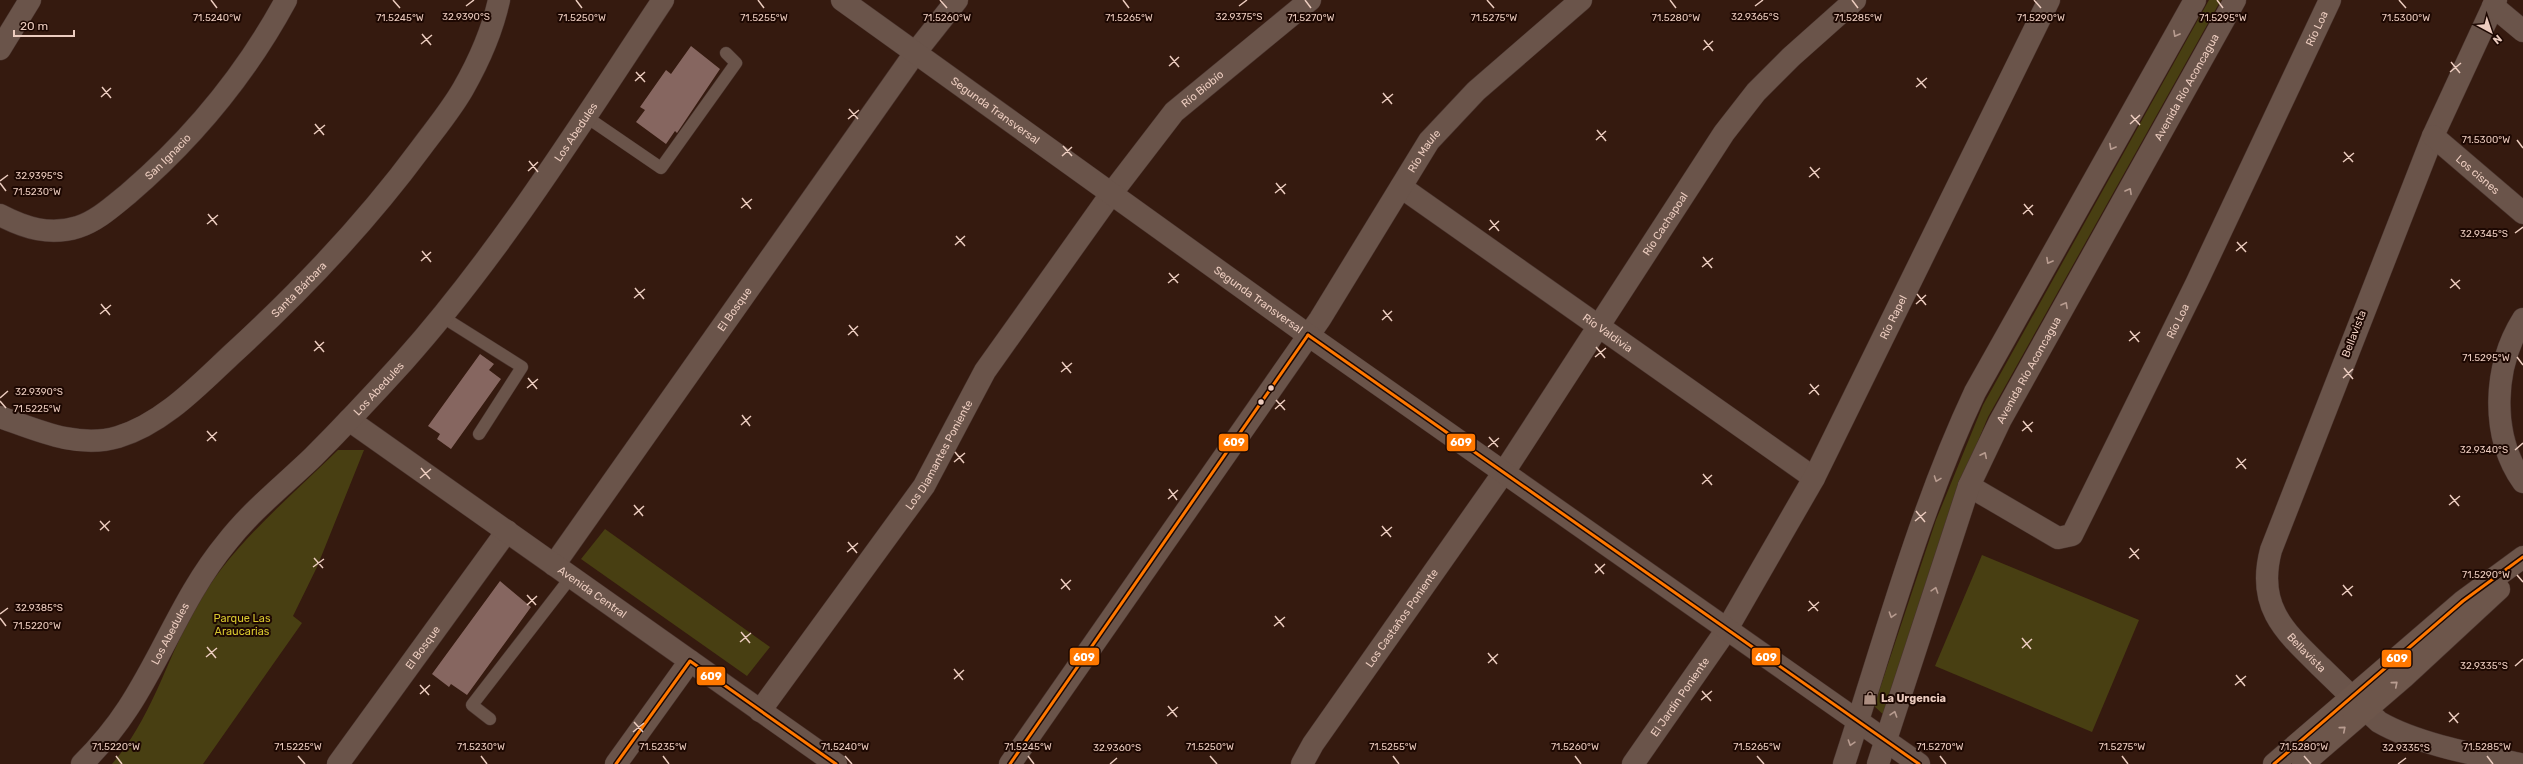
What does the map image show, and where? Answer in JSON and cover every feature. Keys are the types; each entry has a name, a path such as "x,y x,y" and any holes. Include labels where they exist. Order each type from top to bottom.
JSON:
{"main road":[{"path":"2303,764 2358,704 2463,601 2523,557"},
{"path":"2274,764 2442,643 2512,576 2523,562"}],"street":[{"path":"0,49 30,0"},
{"name":"San Ignacio","path":"0,215 16,224 46,231 62,231 93,221 148,176 212,111 251,58 286,0"},
{"name":"Santa Bárbara","path":"0,417 37,430 83,441 115,438 131,433 160,416 204,380 307,284 399,178 462,91 488,40 499,0"},
{"name":"Los Abedules","path":"82,764 113,729 129,707 197,581 227,541 263,503 349,420 464,290 585,116 663,0"},
{"name":"El Bosque","path":"563,571 915,53 957,0"},
{"name":"Río Biobío","path":"1111,194 1174,112 1310,0"},
{"name":"Río Maule","path":"1010,764 1308,335 1429,141 1476,91 1580,0"},
{"name":"Río Cachapoal","path":"1504,472 1597,326 1724,133 1756,92 1791,57 1855,0"},
{"name":"Río Rapel","path":"1726,629 1814,478 2049,0"},
{"path":"1844,764 1925,511 1949,447 1979,385 2195,0"},
{"name":"Avenida Río Aconcagua","path":"1878,764 1969,486 2000,421 2235,0"},
{"name":"Río Loa","path":"1969,486 2058,538 2072,535 2196,284 2330,0"},
{"name":"Segunda Transversal","path":"848,3 915,53 1308,335 1919,764"},
{"path":"2494,3 2523,32"},
{"name":"Bellavista","path":"2494,3 2433,136 2377,275 2267,564 2267,591 2278,621 2287,634 2358,704 2379,722 2395,731 2479,760 2520,764"},
{"name":"Los cisnes","path":"2433,136 2523,213"},
{"name":"Río Valdivia","path":"1401,187 1814,478"},
{"name":"Los Diamantes Poniente","path":"760,711 924,486 985,371 1111,194"},
{"path":"2523,319 2510,345 2504,363 2499,402 2505,441 2511,461 2523,482"},
{"name":"Avenida Central","path":"349,420 836,764"},
{"name":"Los Castaños Poniente","path":"1302,764 1312,744 1504,472"},
{"name":"El Bosque","path":"338,764 507,531"},
{"name":"El Jardín Poniente","path":"1634,764 1726,629"},
{"path":"616,764 690,661"}],"lane":[{"path":"585,116 661,168 736,64 726,53"},
{"path":"442,316 522,367 479,434"},
{"path":"490,719 472,705 563,571"}],"green space":[{"path":"2209,0 2221,0 1988,417 1958,489 1886,717 1874,706 1936,520 1983,405"},
{"name":"Parque Las Araucarias","path":"338,450 364,450 317,567 293,616 302,623 203,764 112,764 126,747 137,729 157,691 193,612 207,589 223,567 259,526"},
{"path":"605,529 770,647 747,676 581,559"},
{"path":"1982,555 2139,620 2092,732 1935,666"}],"building":[{"path":"691,46 720,69 677,133 675,131 666,144 636,122 645,110 640,107 666,70 671,74"},
{"path":"480,354 494,364 489,370 501,379 451,449 437,439 440,434 428,426"},
{"path":"500,581 531,607 467,695 451,684 449,687 432,674"}],"transit line":[{"name":"609","path":"1308,335 1919,764"},
{"name":"609","path":"1010,764 1308,335"},
{"name":"609","path":"2274,764 2463,601 2523,557"},
{"name":"609","path":"616,764 690,661 836,764"}],"place":[{"name":"La Urgencia","path":"1870,698"}]}
